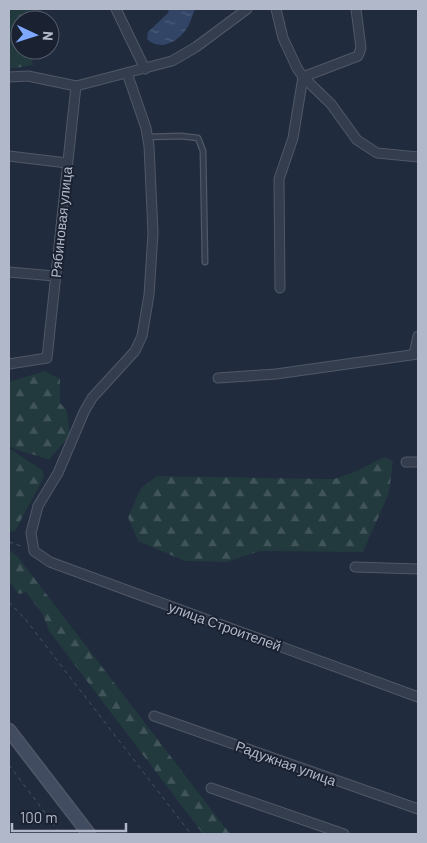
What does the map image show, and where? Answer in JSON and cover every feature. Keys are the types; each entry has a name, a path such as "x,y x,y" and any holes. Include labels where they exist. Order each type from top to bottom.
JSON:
{"main road":[{"path":"9,730 89,834"}],"street":[{"path":"116,9 145,69"},
{"path":"9,77 28,76 76,86 172,62 196,47 246,9"},
{"path":"276,9 283,38 303,76 331,104 346,128 367,149 388,156 418,157"},
{"path":"303,76 358,56 361,48 356,9"},
{"path":"34,551 32,526 38,506 58,473 84,412 92,398 136,351 142,336 150,286 153,233 147,137 127,73"},
{"path":"280,288 279,179 293,138 303,76"},
{"name":"Рябиновая улица","path":"9,364 47,358 54,276 76,86"},
{"path":"9,156 67,163"},
{"path":"9,272 54,276"},
{"path":"218,378 276,374 416,354 418,336"},
{"path":"406,462 418,462"},
{"name":"улица Строителей","path":"34,551 38,556 59,565 418,697"},
{"path":"355,567 418,569"},
{"name":"Радужная улица","path":"154,716 418,809"},
{"path":"211,788 344,834"}],"lane":[{"path":"147,137 181,136 198,138 203,151 205,262"}],"path":[{"path":"9,542 34,551"},
{"path":"9,602 26,620 191,834"},
{"path":"9,765 61,834"}],"green space":[{"path":"9,9 40,9 10,10 10,60 32,60 33,65 9,69"},
{"path":"45,371 60,379 60,403 67,411 70,435 49,460 9,446 9,382"},
{"path":"9,448 42,470 44,477 15,531 9,532"},
{"path":"384,457 393,461 389,493 363,552 260,551 227,562 185,561 138,541 128,517 141,488 157,476 334,479 357,471"},
{"path":"9,549 18,557 230,834 203,834 49,631 43,615 26,592 19,594 9,581"}],"water":[{"path":"169,9 195,9 187,29 177,39 162,45 152,43 147,39 148,32 168,13"}]}
